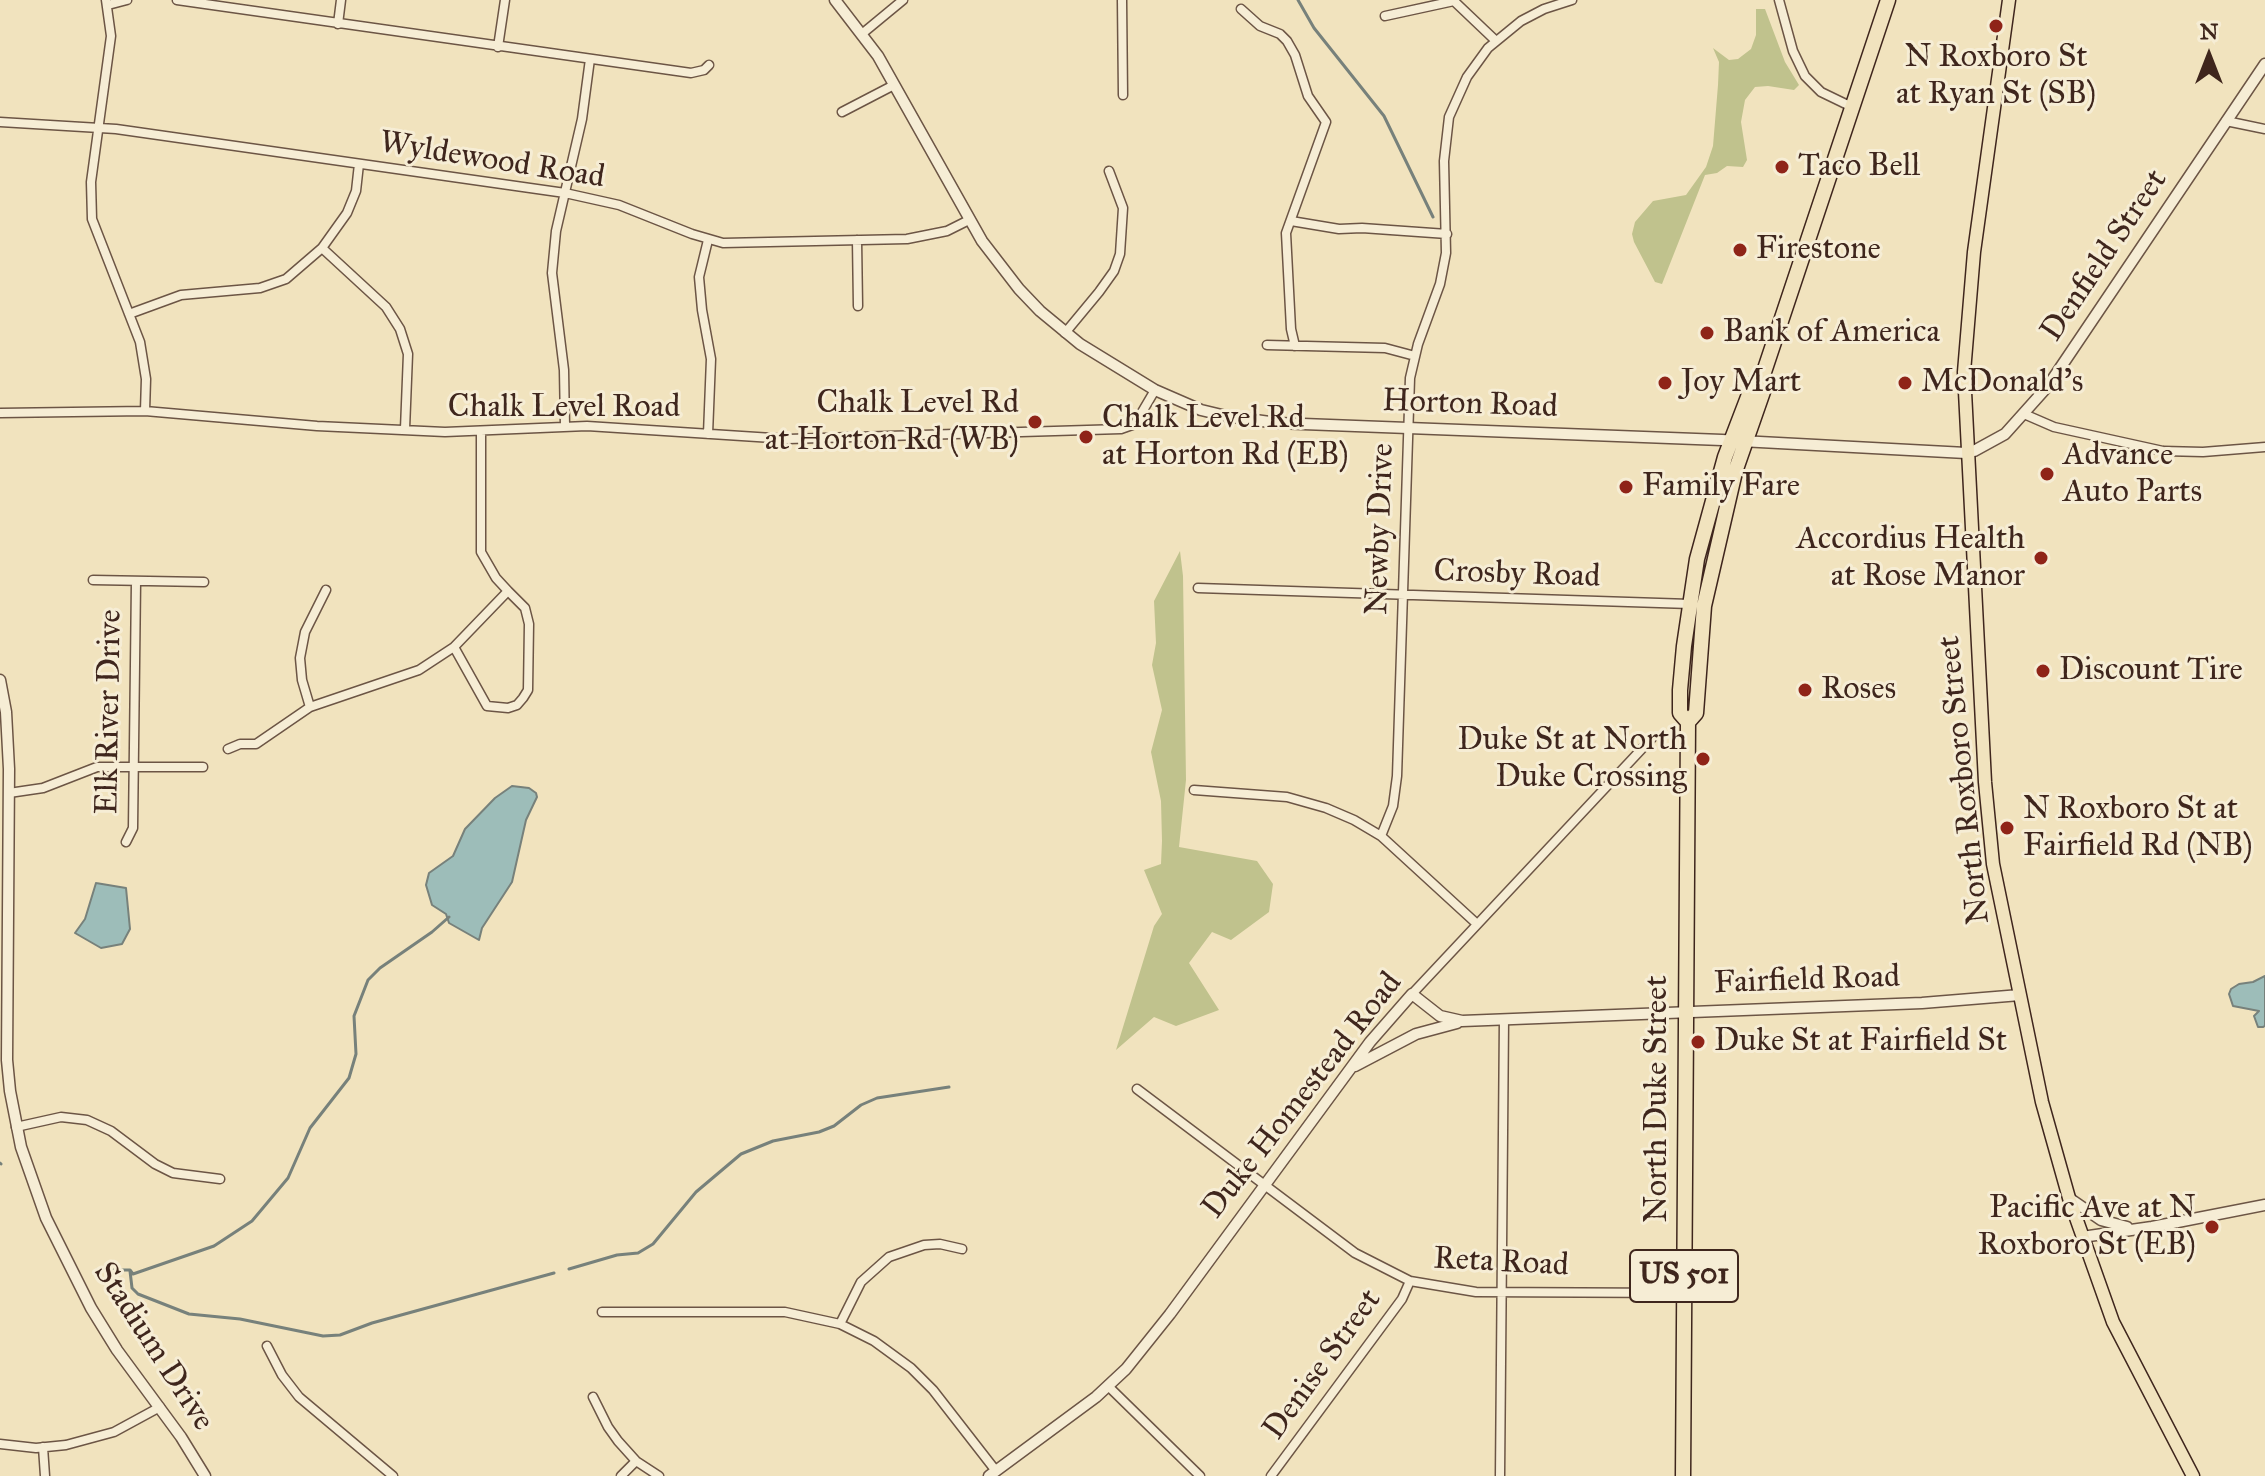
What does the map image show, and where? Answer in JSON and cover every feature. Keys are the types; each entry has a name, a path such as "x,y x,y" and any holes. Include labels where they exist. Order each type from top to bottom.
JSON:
{"highway":[{"name":"North Duke Street","path":"1688,722 1680,713 1680,701 1697,559 1738,441 1753,384 1763,375 1888,0"},
{"name":"North Duke Street","path":"1683,1476 1688,722 1696,713 1698,664 1708,585 1738,441"}],"main road":[{"name":"North Roxboro Street","path":"2009,0 1968,299 1964,372 1966,453 1988,809 1999,900 2042,1102 2082,1237 2113,1322 2193,1476"}],"street":[{"path":"127,0 107,2 111,36 91,182 92,219 144,361 145,411"},
{"path":"177,0 691,73 704,70 709,65"},
{"path":"338,24 341,0"},
{"path":"498,47 505,0"},
{"name":"Horton Road","path":"835,0 863,33 969,220 1019,289 1065,333 1110,364 1155,390 1201,410 1250,420 1408,429 1966,453"},
{"path":"863,33 903,0"},
{"path":"1122,0 1123,95"},
{"name":"Newby Drive","path":"1381,836 1396,789 1410,378 1442,275 1447,234 1444,161 1449,117 1467,77 1496,41 1521,21 1572,0"},
{"path":"1779,0 1794,54 1805,76 1821,92 1852,107"},
{"path":"1385,16 1454,1 1496,41"},
{"path":"1241,9 1260,26 1275,31 1287,41 1295,55 1308,96 1326,122 1285,239 1291,329 1295,346"},
{"path":"565,426 564,370 552,273 556,231 582,119 590,59"},
{"name":"Denfield Street","path":"1966,453 1999,439 2024,414 2071,354 2265,64"},
{"path":"842,112 894,85"},
{"path":"2226,121 2265,129"},
{"name":"Wyldewood Road","path":"0,122 99,127 565,193 619,205 708,240 731,244 907,239 932,235 969,220"},
{"path":"129,314 181,295 269,286 294,273 322,248 351,206 359,164"},
{"path":"1065,333 1114,271 1120,254 1123,208 1109,171"},
{"path":"1291,221 1339,229 1447,234"},
{"path":"708,240 699,277 711,359 708,434"},
{"path":"857,240 858,306"},
{"path":"322,248 386,307 400,329 408,354 405,429"},
{"path":"1267,345 1385,348 1415,356"},
{"name":"Chalk Level Road","path":"0,413 145,411 317,426 481,431 565,426 788,439 1121,429 1135,424 1155,390"},
{"path":"2024,414 2054,427 2163,451 2203,452 2265,447"},
{"path":"454,647 487,706 508,708 517,705 523,698 528,690 529,624 525,608 490,571 481,552 481,431"},
{"path":"93,580 204,582"},
{"name":"Elk River Drive","path":"126,842 133,828 136,582"},
{"name":"Crosby Road","path":"1198,588 1690,604"},
{"path":"310,707 302,680 300,658 305,632 326,590"},
{"path":"228,749 240,744 256,744 310,707 419,670 454,647 508,591"},
{"name":"Stadium Drive","path":"0,680 9,747 7,1047 16,1127 40,1204 84,1294 112,1343 160,1407 205,1476"},
{"name":"Duke Homestead Road","path":"992,1474 1108,1386 1132,1361 1350,1069 1412,994 1652,738"},
{"path":"9,793 43,788 97,767 203,767"},
{"path":"1194,790 1287,797 1326,808 1381,836 1477,924"},
{"name":"Fairfield Road","path":"1412,994 1440,1016 1462,1021 1922,1003 2020,995"},
{"path":"1500,1476 1504,1019"},
{"path":"1350,1069 1416,1034 1462,1021"},
{"name":"Reta Road","path":"1137,1089 1355,1253 1410,1281 1444,1288 1501,1292 1684,1293"},
{"path":"16,1127 61,1117 87,1120 111,1131 143,1156 173,1173 220,1179"},
{"path":"2069,1198 2101,1220 2137,1229"},
{"path":"2082,1237 2265,1205"},
{"path":"840,1324 861,1282 889,1257 924,1245 940,1244 962,1249"},
{"name":"Denise Street","path":"1271,1476 1402,1299 1410,1281"},
{"path":"602,1312 785,1312 840,1324 874,1341 911,1368 933,1390 992,1474"},
{"path":"267,1346 282,1375 299,1397 393,1476"},
{"path":"1108,1386 1200,1476"},
{"path":"593,1397 608,1427 636,1461 659,1476"},
{"path":"0,1444 43,1447 95,1438 133,1423 160,1407"},
{"path":"43,1447 45,1476"},
{"path":"621,1476 636,1461"}],"green space":[{"path":"1756,9 1765,9 1785,62 1799,85 1794,90 1755,87 1745,100 1741,122 1747,160 1743,167 1727,166 1717,173 1705,175 1662,284 1655,282 1634,242 1635,222 1653,201 1686,195 1706,167 1713,146 1718,85 1719,62 1713,48 1729,60 1738,59 1751,49 1756,35"},
{"path":"1180,551 1186,780 1179,847 1257,861 1273,884 1269,912 1231,940 1212,932 1189,963 1219,1010 1176,1026 1154,1017 1116,1050 1154,926 1162,914 1144,870 1161,864 1162,841 1161,801 1151,752 1162,710 1152,665 1156,643 1154,601"}],"water":[{"path":"512,786 529,788 537,797 526,820 512,882 482,928 479,940 449,923 446,914 432,905 426,885 429,873 453,856 465,829 495,798"},
{"path":"96,883 126,888 130,929 122,944 101,948 75,933 85,919"},
{"path":"2265,976 2265,1026 2258,1027 2254,1016 2259,1011 2233,1006 2229,994 2239,984"}],"waterway":[{"path":"1298,0 1314,28 1384,116 1433,217"},
{"path":"97,1270 130,1270 133,1274 214,1246 252,1221 288,1178 310,1128 349,1078 356,1054 354,1016 368,980 449,917"},
{"path":"569,1269 617,1255 638,1253 653,1244 696,1192 741,1154 773,1141 834,1126 861,1105 877,1098 949,1087"},
{"path":"130,1271 132,1288 138,1294 189,1314 240,1319 323,1336 340,1335 372,1323 554,1273"}],"place":[{"name":"N Roxboro St at Ryan St (SB)","path":"1996,26"},
{"name":"Taco Bell","path":"1782,167"},
{"name":"Firestone","path":"1740,250"},
{"name":"Bank of America","path":"1707,333"},
{"name":"Joy Mart","path":"1665,383"},
{"name":"McDonald's","path":"1905,383"},
{"name":"Chalk Level Rd at Horton Rd (WB)","path":"1035,422"},
{"name":"Chalk Level Rd at Horton Rd (EB)","path":"1086,437"},
{"name":"Advance Auto Parts","path":"2047,474"},
{"name":"Family Fare","path":"1626,487"},
{"name":"Accordius Health at Rose Manor","path":"2041,558"},
{"name":"Discount Tire","path":"2043,671"},
{"name":"Roses","path":"1805,690"},
{"name":"Duke St at North Duke Crossing","path":"1703,759"},
{"name":"N Roxboro St at Fairfield Rd (NB)","path":"2007,828"},
{"name":"Duke St at Fairfield St","path":"1698,1042"},
{"name":"Pacific Ave at N Roxboro St (EB)","path":"2212,1227"}]}
